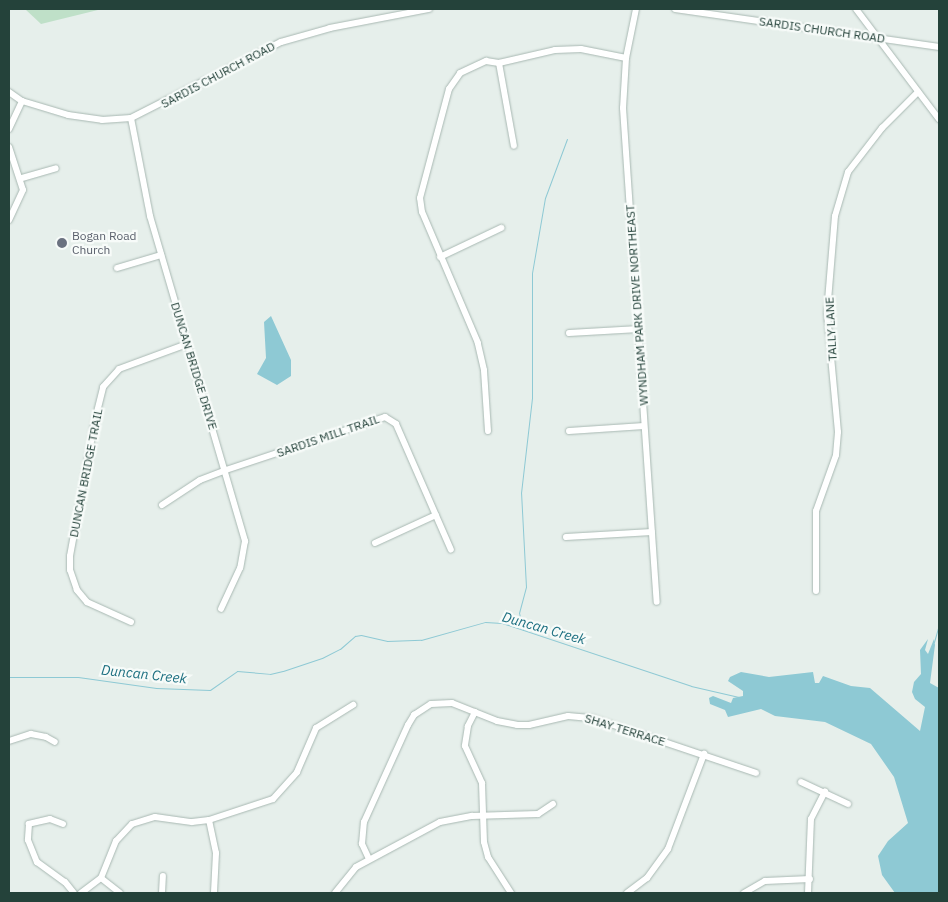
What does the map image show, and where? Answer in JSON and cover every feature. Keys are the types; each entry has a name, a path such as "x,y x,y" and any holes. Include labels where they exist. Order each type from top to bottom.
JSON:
{"street":[{"name":"SARDIS CHURCH ROAD","path":"9,92 22,101 94,119 131,118 281,42 330,28 430,9"},
{"name":"WYNDHAM PARK DRIVE NORTHEAST","path":"636,9 626,58 623,108 657,602"},
{"name":"SARDIS CHURCH ROAD","path":"675,9 876,36 939,48"},
{"path":"856,9 939,120"},
{"path":"488,431 484,370 478,343 422,212 420,198 449,89 460,73 486,61 499,63 554,50 581,49 626,58"},
{"path":"499,63 514,146"},
{"name":"TALLY LANE","path":"816,591 816,511 836,455 838,432 827,313 834,216 848,172 882,128 918,92"},
{"path":"9,129 22,101"},
{"name":"DUNCAN BRIDGE DRIVE","path":"131,118 161,256 226,470 245,541 240,568 221,609"},
{"path":"9,147 22,178 24,190 9,220"},
{"path":"22,178 56,168"},
{"path":"440,257 501,228"},
{"path":"117,268 161,256"},
{"path":"569,333 639,329"},
{"name":"DUNCAN BRIDGE TRAIL","path":"131,622 87,602 77,590 70,570 70,556 95,420 103,388 119,369 187,344"},
{"name":"SARDIS MILL TRAIL","path":"162,505 200,480 226,470 379,418 391,418 452,550"},
{"path":"569,431 644,426"},
{"path":"375,543 436,515"},
{"path":"566,537 652,532"},
{"name":"SHAY TERRACE","path":"369,859 362,844 364,822 414,715 431,704 442,702 517,725 529,725 568,716 593,718 756,773"},
{"path":"81,893 101,878 116,840 132,824 155,817 192,822 209,820 261,804 277,795 297,772 316,728 353,705"},
{"path":"475,712 468,726 465,746 481,775 488,857 511,893"},
{"path":"9,741 31,734 46,736 55,742"},
{"path":"627,893 647,878 668,849 704,754"},
{"path":"801,782 825,791 848,804"},
{"path":"808,893 811,819 825,791"},
{"path":"335,893 343,880 369,859 440,822 483,816 538,814 553,804"},
{"path":"63,824 50,819 29,824 28,840 37,862 65,882 74,893"},
{"path":"209,820 216,853 214,893"},
{"path":"162,893 163,876"},
{"path":"101,878 120,893"},
{"path":"744,893 765,881 810,879"}],"green space":[{"path":"25,9 102,9 41,24"}],"water":[{"path":"271,316 291,360 291,376 277,385 257,374 266,358 264,322"},
{"path":"928,639 925,650 928,654 934,639 935,645 930,683 939,688 939,893 895,893 882,875 878,856 888,841 908,823 894,777 871,744 825,722 775,716 761,709 728,717 725,710 710,704 709,698 713,696 731,703 733,698 743,696 743,691 728,681 730,677 741,672 769,677 813,672 815,683 819,683 823,676 851,686 870,688 920,731 925,707 915,699 912,692 914,682 921,674 920,650"}],"waterway":[{"path":"523,630 519,613 526,587 521,493 532,398 532,273 545,198 567,139"},
{"name":"Duncan Creek","path":"9,677 78,677 156,688 210,690 237,671 270,674 322,658 340,649 355,636 361,635 387,641 421,640 485,622 502,623 691,686 739,697"},
{"path":"934,642 939,624"}],"place":[{"name":"Bogan Road Church","path":"62,243"}]}
